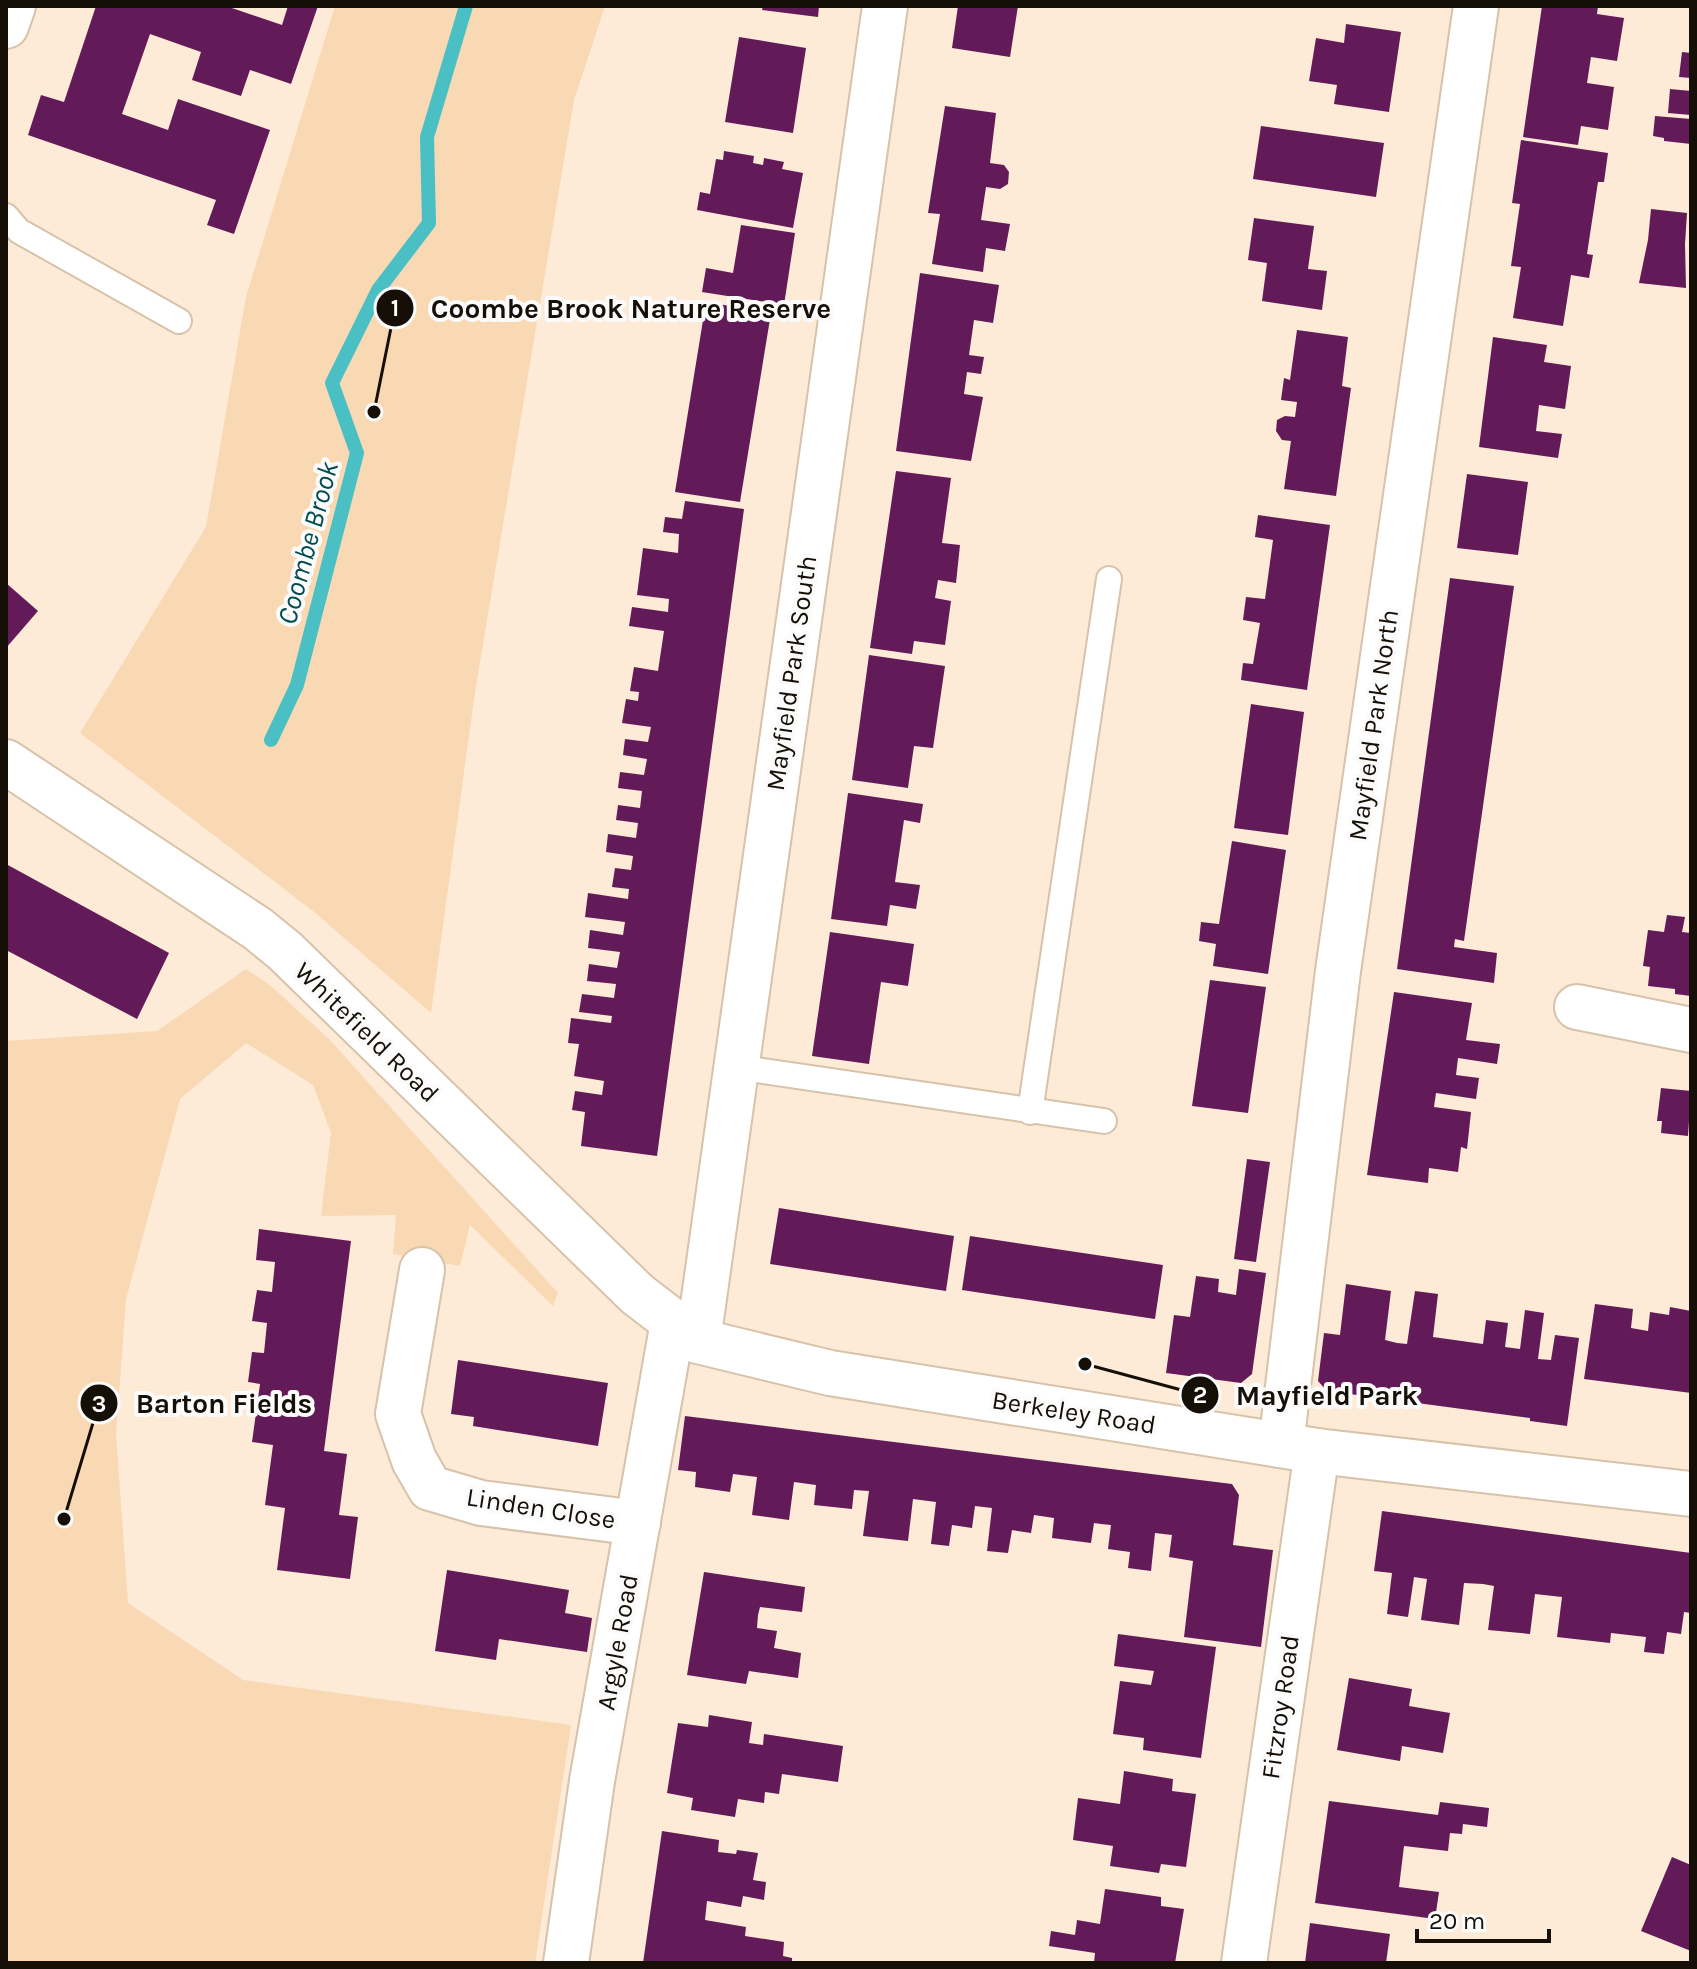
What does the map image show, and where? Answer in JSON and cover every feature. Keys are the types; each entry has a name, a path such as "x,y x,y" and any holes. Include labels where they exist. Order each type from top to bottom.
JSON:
{"street":[{"path":"6,26 13,6"},
{"name":"Mayfield Park South","path":"685,1331 736,1067 885,6"},
{"name":"Mayfield Park North","path":"1299,1448 1338,971 1476,6"},
{"name":"Whitefield Road","path":"6,762 258,929 285,951 637,1294 685,1331"},
{"path":"1577,1007 1691,1030"},
{"name":"Linden Close","path":"422,1270 398,1414 414,1460 430,1488 481,1503 638,1523"},
{"name":"Berkeley Road","path":"685,1331 830,1373 1299,1448 1691,1494"},
{"name":"Argyle Road","path":"566,1963 592,1781 638,1523 685,1331"},
{"name":"Fitzroy Road","path":"1244,1963 1299,1448"}],"lane":[{"path":"6,216 19,231 179,321"},
{"path":"1030,1112 1109,579"},
{"path":"736,1067 1104,1121"}],"shaded area":[{"path":"335,6 605,6 574,100 475,692 431,1013 313,911 80,733 206,527 246,297"},
{"path":"246,969 271,986 328,1038 558,1293 553,1306 470,1225 460,1266 393,1254 396,1215 321,1216 331,1133 313,1085 246,1043 180,1099 126,1299 116,1434 128,1603 243,1680 571,1725 535,1963 6,1963 6,1041 157,1031"}],"building":[{"path":"96,6 226,6 282,25 288,6 318,6 291,84 250,70 241,96 192,80 201,52 150,34 122,114 168,130 178,99 270,130 234,234 207,225 216,200 28,135 41,95 64,102"},
{"path":"763,6 819,6 818,17 762,10"},
{"path":"958,6 1018,6 1010,57 952,48"},
{"path":"1542,6 1598,6 1597,14 1624,18 1617,61 1591,57 1587,83 1614,87 1608,130 1581,126 1578,145 1523,137"},
{"path":"1346,24 1401,32 1389,112 1334,104 1337,85 1309,81 1316,38 1344,43"},
{"path":"739,37 806,48 793,133 725,122"},
{"path":"1682,52 1691,53 1691,78 1679,77"},
{"path":"1670,89 1691,91 1691,115 1668,113"},
{"path":"945,106 996,113 990,163 1004,165 1009,172 1008,184 1000,189 986,187 981,220 1010,224 1005,251 986,248 983,272 932,264 940,214 928,213"},
{"path":"1655,116 1691,119 1691,144 1664,141 1664,138 1653,136"},
{"path":"1261,126 1384,143 1376,197 1253,179"},
{"path":"1521,140 1608,153 1604,182 1598,182 1592,221 1587,254 1593,255 1589,278 1571,275 1563,326 1513,318 1521,267 1511,266 1520,204 1512,203"},
{"path":"724,151 754,156 753,163 763,165 764,158 784,162 782,169 803,173 793,228 697,210 700,192 710,194 716,159 723,160"},
{"path":"1651,209 1687,213 1686,288 1639,283"},
{"path":"1254,218 1314,226 1308,269 1327,271 1322,310 1262,301 1267,263 1248,260"},
{"path":"741,225 795,233 784,305 702,292 706,268 733,273"},
{"path":"920,273 999,285 993,323 974,320 969,355 984,357 981,374 967,372 964,394 983,397 971,461 896,451"},
{"path":"706,302 771,313 740,502 675,492"},
{"path":"1297,330 1348,337 1342,386 1351,388 1336,496 1284,489 1291,441 1282,440 1276,431 1277,420 1285,416 1295,417 1297,402 1281,400 1284,378 1290,380"},
{"path":"1493,337 1547,345 1544,362 1571,366 1565,409 1539,405 1536,431 1562,434 1558,458 1479,447"},
{"path":"896,471 951,478 942,543 960,545 956,583 938,580 935,598 951,601 945,645 914,641 912,654 870,648"},
{"path":"1467,474 1528,482 1518,555 1457,548"},
{"path":"685,501 744,509 657,1156 581,1146 585,1112 572,1110 575,1091 602,1095 604,1081 574,1076 579,1044 568,1043 571,1018 611,1023 612,1016 579,1012 582,994 614,998 616,984 587,981 589,964 617,968 620,952 588,948 590,930 623,935 625,922 585,917 588,893 628,899 629,889 612,887 615,868 631,870 633,856 606,852 608,834 636,838 638,823 616,820 618,805 640,808 642,791 618,788 620,772 644,775 647,759 623,755 625,739 648,742 651,727 622,723 626,699 638,701 639,692 630,691 634,667 658,671 664,631 629,626 632,607 668,612 669,599 637,595 643,548 678,553 679,534 663,532 665,517 682,519"},
{"path":"1258,515 1330,525 1307,690 1241,680 1243,663 1253,664 1260,623 1243,620 1246,597 1265,599 1273,540 1255,537"},
{"path":"1450,578 1514,586 1464,941 1455,939 1454,947 1497,953 1494,983 1397,969"},
{"path":"6,583 38,611 6,648"},
{"path":"869,655 945,666 933,748 914,746 908,788 852,780"},
{"path":"1251,704 1304,712 1288,835 1234,828"},
{"path":"848,793 923,804 920,823 904,820 895,882 920,885 916,909 890,905 887,926 831,919"},
{"path":"1232,841 1286,850 1268,974 1213,966 1216,944 1199,941 1201,922 1219,924"},
{"path":"6,864 169,953 137,1019 6,950"},
{"path":"1667,915 1685,917 1682,932 1691,933 1691,996 1675,994 1675,989 1648,986 1650,967 1643,966 1648,930 1664,932"},
{"path":"830,932 914,944 908,986 881,982 869,1064 812,1056"},
{"path":"1210,980 1266,987 1248,1113 1192,1106"},
{"path":"1394,992 1472,1003 1466,1040 1500,1044 1497,1064 1458,1058 1456,1075 1479,1078 1476,1099 1436,1093 1434,1107 1471,1112 1467,1149 1461,1147 1458,1172 1429,1168 1428,1183 1367,1175"},
{"path":"1661,1088 1691,1091 1688,1136 1661,1133 1662,1121 1657,1121"},
{"path":"1247,1159 1270,1162 1256,1262 1234,1259"},
{"path":"779,1208 954,1236 946,1291 770,1264"},
{"path":"259,1229 351,1241 324,1451 347,1454 339,1515 358,1517 350,1579 277,1570 285,1508 265,1505 273,1445 252,1442 260,1384 248,1382 252,1352 264,1353 267,1323 252,1321 257,1290 272,1292 275,1262 256,1260"},
{"path":"970,1236 1163,1265 1155,1319 962,1290"},
{"path":"1239,1269 1266,1273 1252,1374 1241,1383 1166,1373 1174,1315 1190,1317 1196,1276 1219,1279 1218,1292 1236,1295"},
{"path":"1346,1284 1391,1291 1385,1340 1397,1343 1407,1344 1415,1291 1438,1294 1433,1337 1483,1344 1486,1320 1508,1323 1505,1347 1520,1349 1525,1310 1544,1313 1538,1359 1551,1360 1555,1335 1579,1338 1567,1426 1530,1421 1530,1418 1327,1391 1318,1381 1324,1333 1340,1335"},
{"path":"1595,1304 1633,1309 1631,1328 1648,1331 1650,1312 1669,1315 1670,1307 1691,1311 1691,1393 1584,1379"},
{"path":"458,1360 608,1383 598,1446 473,1426 474,1417 451,1414"},
{"path":"685,1416 1232,1484 1239,1495 1233,1545 1273,1550 1261,1647 1184,1637 1193,1561 1169,1557 1172,1535 1155,1533 1151,1571 1128,1568 1130,1552 1108,1549 1111,1525 1094,1523 1091,1543 1052,1538 1054,1518 1034,1515 1031,1533 1012,1530 1008,1553 987,1551 992,1508 975,1506 972,1528 952,1525 949,1546 931,1544 936,1502 913,1499 908,1541 863,1536 869,1491 854,1490 852,1509 814,1505 816,1485 794,1482 789,1520 752,1515 757,1477 733,1474 730,1492 695,1487 696,1472 678,1470"},
{"path":"1382,1511 1691,1553 1691,1613 1684,1612 1681,1634 1667,1632 1664,1654 1644,1652 1646,1637 1611,1633 1610,1643 1557,1637 1562,1597 1535,1594 1530,1634 1488,1630 1494,1586 1483,1584 1464,1583 1459,1625 1421,1620 1427,1579 1414,1577 1408,1617 1387,1614 1392,1573 1374,1571"},
{"path":"447,1570 569,1590 565,1613 592,1618 587,1652 499,1639 496,1660 435,1651"},
{"path":"704,1572 805,1587 802,1612 760,1607 757,1628 777,1631 774,1648 801,1653 798,1678 749,1671 746,1684 687,1675"},
{"path":"1118,1634 1216,1647 1201,1758 1143,1750 1144,1738 1113,1734 1120,1681 1151,1685 1154,1671 1114,1666"},
{"path":"1349,1678 1412,1689 1409,1706 1450,1713 1443,1753 1402,1746 1400,1761 1337,1750"},
{"path":"709,1715 752,1722 749,1743 763,1745 764,1734 843,1746 838,1782 782,1774 779,1794 765,1792 764,1803 738,1799 735,1817 691,1810 693,1798 667,1793 678,1723 708,1727"},
{"path":"1124,1771 1173,1779 1172,1791 1196,1794 1186,1867 1161,1864 1159,1873 1110,1866 1113,1846 1073,1840 1078,1798 1120,1804"},
{"path":"1329,1801 1438,1815 1440,1802 1489,1808 1487,1827 1463,1824 1462,1834 1450,1833 1448,1851 1404,1846 1399,1887 1439,1892 1435,1919 1315,1903"},
{"path":"662,1831 719,1840 718,1852 736,1854 737,1850 758,1853 753,1880 766,1882 764,1900 743,1896 741,1907 707,1901 705,1920 746,1927 745,1936 784,1942 783,1956 792,1958 792,1963 643,1963"},
{"path":"1672,1857 1691,1865 1691,1951 1641,1931"},
{"path":"1105,1889 1161,1897 1161,1906 1184,1909 1175,1963 1094,1963 1095,1953 1049,1946 1051,1931 1075,1935 1077,1920 1100,1924"},
{"path":"1310,1923 1390,1934 1386,1963 1305,1963"}],"waterway":[{"name":"Coombe Brook","path":"271,740 297,685 357,453 332,383 378,290 429,223 427,137 466,6"}],"place":[{"name":"Coombe Brook Nature Reserve","path":"374,412"},
{"name":"Mayfield Park","path":"1085,1364"},
{"name":"Barton Fields","path":"64,1519"}]}
